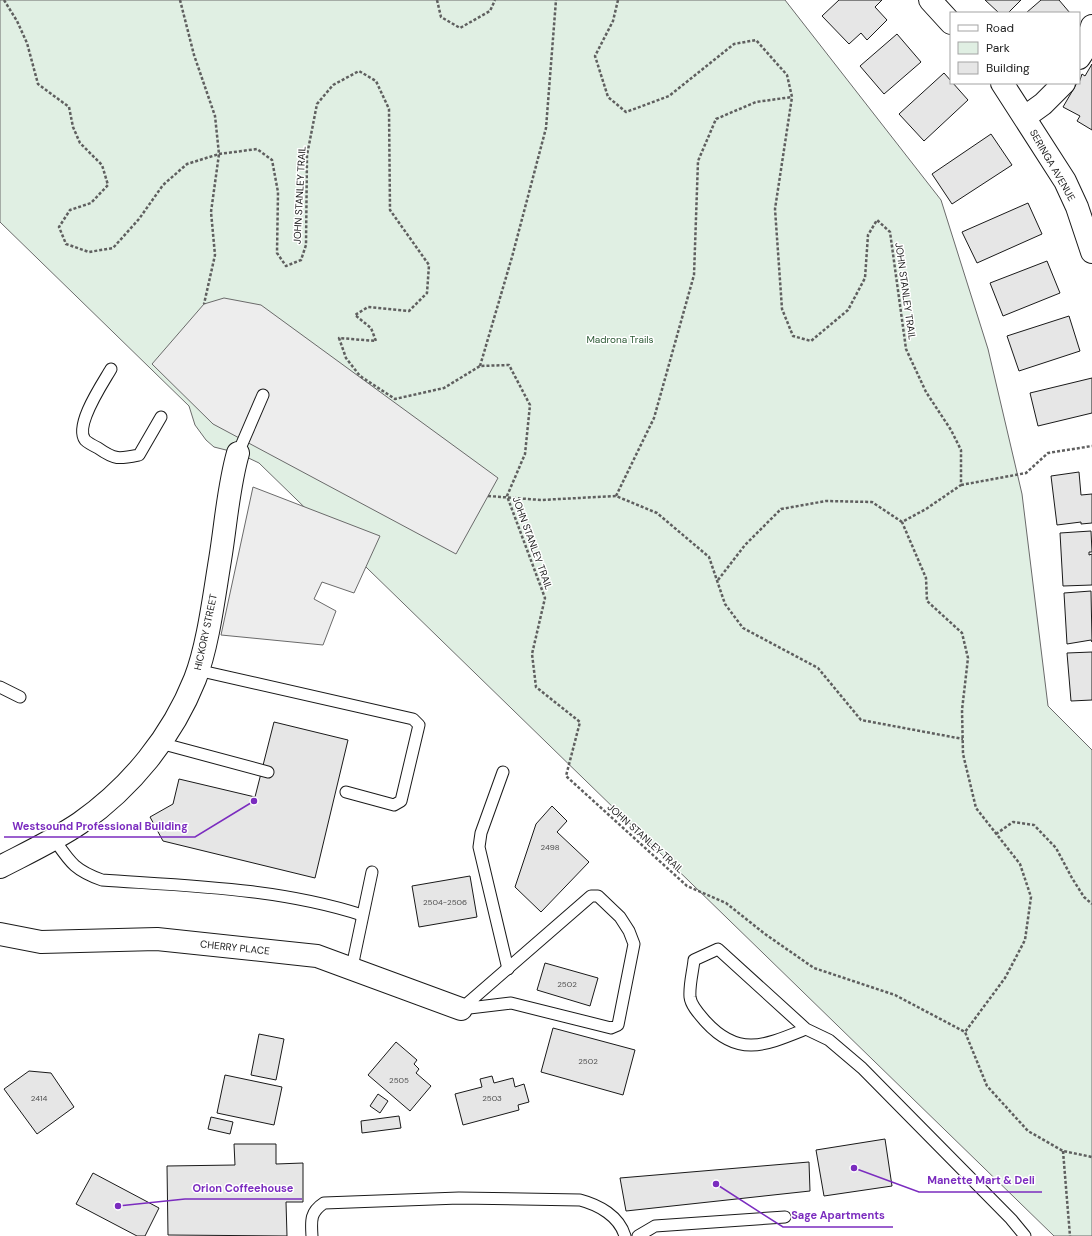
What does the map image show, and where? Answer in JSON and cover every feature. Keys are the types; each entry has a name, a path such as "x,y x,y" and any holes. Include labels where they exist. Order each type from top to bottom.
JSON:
{"street":[{"path":"930,0 950,22"},
{"path":"1080,56 1085,49 1092,26"},
{"name":"SERINGA AVENUE","path":"1003,84 1065,181 1077,207 1092,252"},
{"path":"1025,117 1043,104 1063,84"},
{"name":"HICKORY STREET","path":"0,867 54,839 79,824 112,799 134,778 160,743 182,709 198,670 203,650 220,560 233,468 238,453"},
{"name":"CHERRY PLACE","path":"0,934 41,942 157,939 317,956 352,967 461,1009"}],"lane":[{"path":"111,369 88,410 82,429 85,440 99,449 120,459 139,455 161,417"},
{"path":"238,453 263,395"},
{"path":"198,670 413,719 419,725 401,801 394,805 346,792"},
{"path":"0,687 20,697"},
{"path":"160,743 268,772"},
{"path":"503,772 481,833 479,847 508,969"},
{"path":"54,839 73,866 84,874 102,880 261,892 337,907 362,915"},
{"path":"352,967 372,872"},
{"path":"590,896 598,896 620,916 629,931 634,944 618,1025 611,1028 511,1003 461,1009 590,896"},
{"path":"806,1029 768,1044 734,1044 714,1030 698,1013 690,997 694,960 718,949 806,1029 829,1040 862,1068 1011,1219 1024,1236"},
{"path":"312,1236 311,1218 316,1208 324,1203 459,1198 580,1200 594,1204 607,1212 619,1223 625,1236"},
{"path":"638,1236 655,1226 785,1217"}],"path":[{"name":"JOHN STANLEY TRAIL","path":"4,0 17,21 27,43 38,84 69,107 73,127 80,143 102,165 108,185 91,203 70,210 59,227 66,244 89,252 113,248 140,219 163,185 187,164 219,154 257,149 272,160 278,192 276,253 286,266 301,260 306,245 307,155 317,104 333,85 359,71 376,81 389,109 390,210 429,265 427,293 409,311 368,306 355,315 371,328 376,341 339,338 346,358 360,376 395,398 444,388 480,366 509,365 530,405 525,454 507,496 545,598 532,654 536,687 580,722 566,776 687,886 726,903 765,934 814,968 895,995 965,1032"},
{"path":"180,0 194,55 215,116 219,154 210,212 215,255 204,304"},
{"path":"437,0 441,17 460,28 490,11 495,0"},
{"path":"480,366 512,257 546,128 556,0"},
{"name":"JOHN STANLEY TRAIL","path":"618,0 613,21 595,56 608,97 626,112 669,96 734,44 756,40 786,75 792,97 775,209 782,309 793,336 811,341 848,310 865,278 868,235 877,220 890,232 906,349 926,392 951,430 962,450 961,485"},
{"path":"616,496 654,418 694,274 698,161 716,119 756,102 792,97"},
{"path":"902,522 926,509 961,485 1026,473 1048,453 1092,446"},
{"path":"488,496 507,496 541,500 616,496 657,513 709,557 725,604 743,628 818,668 861,720 963,739"},
{"path":"717,581 745,545 781,509 826,501 872,502 902,522 926,578 927,601 962,633 968,658 962,710 963,754 976,808 1020,864 1031,897 1025,940 1005,978 965,1032 987,1086 1028,1131 1063,1151 1092,1157"},
{"path":"996,834 1013,822 1034,825 1056,848 1084,897 1092,904"},
{"path":"1063,1151 1070,1236"}],"green space":[{"name":"Madrona Trails","path":"0,0 785,0 941,200 988,349 1022,494 1048,706 1092,750 1092,1236 1054,1236 259,463 238,453 214,447 206,440 195,425 189,406 0,222"}],"shaded area":[{"path":"224,298 261,305 498,478 456,554 213,424 152,364 204,304"},
{"path":"253,487 380,536 354,593 322,582 314,599 336,611 323,645 221,635"}],"building":[{"path":"839,0 882,0 875,7 887,20 867,40 861,33 849,44 822,16"},
{"path":"985,0 1021,0 1009,12 998,12"},
{"path":"1041,0 1059,0 1069,12 1027,12"},
{"path":"897,34 921,62 884,94 860,66"},
{"path":"1092,64 1092,130 1077,121 1080,116 1063,107 1076,84 1080,84 1082,74 1085,76"},
{"path":"944,73 950,80 950,84 954,84 968,100 924,141 899,114"},
{"path":"991,134 1012,165 952,204 932,174"},
{"path":"1028,203 1042,234 977,263 962,232"},
{"path":"1047,261 1060,293 1003,316 990,283"},
{"path":"1069,316 1080,351 1019,371 1007,336"},
{"path":"1092,378 1092,413 1038,426 1030,393"},
{"path":"1079,472 1081,495 1092,494 1092,523 1081,524 1081,522 1057,525 1051,476"},
{"path":"1091,531 1092,552 1089,552 1089,555 1092,554 1092,585 1063,586 1060,533"},
{"path":"1091,591 1092,642 1091,640 1067,644 1064,593"},
{"path":"1092,652 1092,700 1071,701 1067,653"},
{"path":"274,722 348,740 315,878 163,841 150,817 173,804 179,779 255,797"},
{"path":"552,806 567,821 557,832 589,862 541,912 515,887 536,824"},
{"path":"470,876 477,917 419,927 412,886"},
{"path":"545,963 598,978 590,1006 537,990"},
{"path":"553,1028 635,1050 623,1095 541,1072"},
{"path":"259,1034 284,1039 276,1080 251,1075"},
{"path":"396,1042 417,1060 414,1064 419,1069 416,1073 431,1086 410,1111 368,1075"},
{"path":"29,1071 51,1073 74,1107 37,1134 4,1089"},
{"path":"225,1075 282,1087 274,1125 217,1113"},
{"path":"492,1076 494,1083 513,1078 515,1087 524,1084 529,1102 518,1105 519,1110 463,1125 455,1094 482,1087 480,1079"},
{"path":"378,1094 388,1101 380,1113 370,1106"},
{"path":"399,1116 401,1128 362,1133 361,1121"},
{"path":"211,1117 233,1122 230,1134 208,1129"},
{"path":"885,1139 892,1186 824,1196 816,1150"},
{"path":"234,1144 276,1144 276,1164 303,1163 303,1202 286,1202 287,1236 168,1235 167,1166 235,1165"},
{"path":"809,1162 810,1191 626,1211 620,1178"},
{"path":"93,1173 159,1208 145,1236 137,1236 76,1204"}],"place":[{"name":"Westsound Professional Building","path":"254,801"},
{"name":"Manette Mart & Deli","path":"854,1168"},
{"name":"Sage Apartments","path":"716,1184"},
{"name":"Orion Coffeehouse","path":"118,1206"}]}
